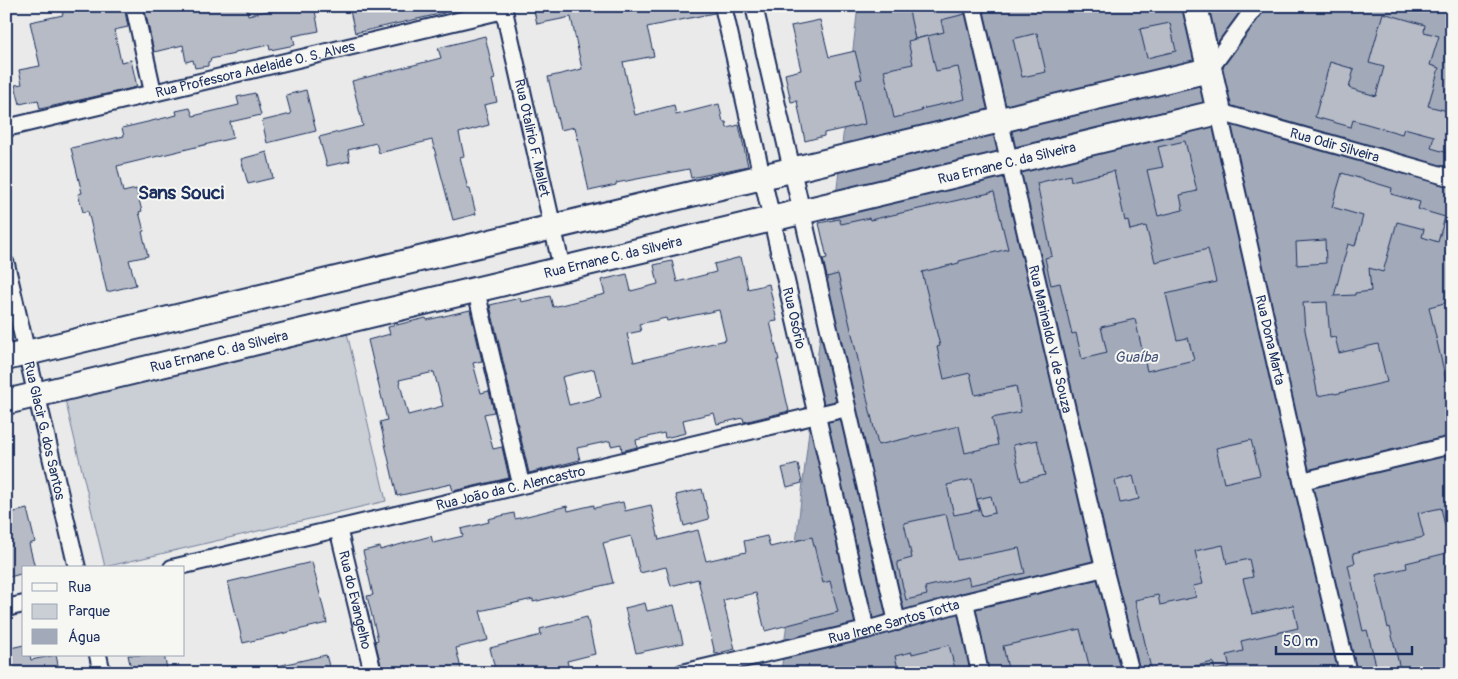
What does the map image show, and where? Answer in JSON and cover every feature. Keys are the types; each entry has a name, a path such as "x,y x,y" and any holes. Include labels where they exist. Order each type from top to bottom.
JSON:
{"street":[{"path":"134,6 153,92"},
{"name":"Rua Osório","path":"722,6 866,630"},
{"path":"754,6 897,622"},
{"name":"Rua Marinaldo V. de Souza","path":"973,6 1104,568 1131,673"},
{"name":"Rua Dona Marta","path":"1195,6 1302,481 1348,673"},
{"path":"17,356 1209,70 1256,6"},
{"name":"Rua Professora Adelaide O. S. Alves","path":"6,128 504,8"},
{"name":"Rua Otalirio F. Mallet","path":"504,8 562,269"},
{"name":"Rua Ernane C. da Silveira","path":"6,402 1219,112"},
{"name":"Rua Odir Silveira","path":"1219,112 1452,178"},
{"name":"Rua Glacir G. dos Santos","path":"6,264 17,356 37,394 77,566"},
{"path":"476,290 521,484"},
{"name":"Rua João da C. Alencastro","path":"180,566 847,408"},
{"path":"1302,481 1452,446"},
{"name":"Rua do Evangelho","path":"338,528 373,673"},
{"name":"Rua Irene Santos Totta","path":"682,673 866,630 964,602 1104,568"},
{"path":"964,602 980,673"},
{"path":"6,608 22,604"},
{"path":"98,656 102,673"}],"green space":[{"path":"347,333 386,501 105,566 65,399"}],"water":[{"name":"Guaíba","path":"858,6 1452,6 1452,673 781,673"}],"building":[{"path":"61,6 92,6 93,11 114,6 124,6 128,27 114,30 121,62 131,60 137,87 40,109 38,100 20,104 15,85 22,84 19,70 40,66 30,22 63,15"},
{"path":"144,6 246,6 248,15 290,6 314,6 319,31 293,36 295,45 270,50 269,45 235,52 235,54 210,59 211,61 208,62 208,66 195,68 193,60 186,62 183,45 154,52"},
{"path":"349,6 444,6 444,13 355,33"},
{"path":"533,6 713,6 714,13 647,27 654,56 623,62 635,115 674,105 676,115 719,104 723,122 726,122 727,128 739,125 748,166 691,178 689,169 616,183 616,185 589,191 575,127 560,130 548,77 582,69 571,17 537,24"},
{"path":"908,6 963,6 965,14 941,20 944,32 915,39"},
{"path":"1383,13 1425,25 1424,32 1439,36 1430,65 1439,68 1428,106 1452,112 1452,154 1431,148 1434,136 1404,128 1402,134 1353,120 1351,127 1315,117 1330,62 1354,69 1349,88 1376,96 1384,67 1369,63"},
{"path":"820,20 829,57 855,51 862,79 856,80 865,124 824,133 824,136 805,141 797,101 791,102 785,74 801,70 791,26"},
{"path":"1170,23 1176,51 1147,58 1140,29"},
{"path":"1037,33 1046,72 1022,77 1013,39"},
{"path":"485,36 495,79 492,80 497,102 484,105 489,125 459,133 464,156 460,157 476,214 453,220 432,140 379,153 376,143 348,150 350,161 327,166 319,137 363,126 352,81 441,58 438,48"},
{"path":"928,36 936,71 958,67 965,99 921,109 922,111 894,118 884,70 913,64 908,41"},
{"path":"306,90 316,131 267,143 262,121 291,114 286,95"},
{"path":"255,93 261,115 230,122 233,138 117,166 123,192 136,189 142,211 139,212 148,256 129,260 136,285 107,292 88,211 83,212 78,194 82,193 71,148 124,136 122,128 177,115 176,111 190,108 193,116 239,105 237,97"},
{"path":"1185,141 1197,191 1180,195 1183,210 1158,216 1147,170 1163,167 1158,147"},
{"path":"267,152 273,178 248,184 241,159"},
{"path":"1114,171 1125,221 1128,220 1130,230 1146,226 1155,262 1208,249 1216,282 1166,294 1177,340 1188,338 1194,360 1147,371 1135,319 1101,327 1107,353 1082,359 1076,333 1072,334 1060,283 1051,285 1045,258 1052,256 1037,183 1070,175 1071,181"},
{"path":"1342,173 1392,188 1391,194 1420,202 1418,209 1445,217 1438,242 1422,237 1424,229 1397,222 1383,272 1369,268 1371,291 1355,293 1355,295 1334,296 1348,244 1355,246 1363,216 1332,207"},
{"path":"994,192 1008,249 922,272 940,346 937,347 944,379 970,373 975,395 1016,386 1021,412 992,418 998,445 965,453 959,426 878,445 838,274 827,277 823,259 827,258 819,223 839,219 841,224 869,218 870,220"},
{"path":"1325,240 1326,263 1297,265 1296,242"},
{"path":"741,257 748,289 769,284 777,321 770,322 789,411 744,422 743,418 717,424 714,413 683,420 686,433 665,438 664,433 636,440 637,447 622,451 621,444 611,446 610,441 577,448 580,460 529,473 490,305 520,298 521,302 550,296 553,307 605,294 601,280 627,274 631,291 658,284 654,265 672,261 677,282 716,272 714,264","holes":["719,310 726,340 634,362 627,334 641,331 639,324 666,318 667,321","594,369 601,397 569,405 562,377"]},
{"path":"1452,301 1452,380 1446,380 1429,307"},
{"path":"1327,302 1330,338 1335,337 1339,353 1378,344 1387,382 1318,396 1305,330 1303,303"},
{"path":"470,310 482,361 473,363 481,393 489,391 494,412 484,414 493,449 502,447 509,478 453,491 451,484 397,496 380,422 387,420 368,340 390,334 388,327 426,318 427,320","holes":["434,372 443,406 408,415 399,380"]},
{"path":"1037,440 1045,475 1021,481 1013,445"},
{"path":"1251,440 1260,475 1224,483 1216,448"},
{"path":"798,464 802,483 787,487 782,468"},
{"path":"1133,476 1139,499 1120,503 1115,481"},
{"path":"972,479 979,510 954,515 947,485"},
{"path":"702,489 709,519 684,526 676,495"},
{"path":"991,496 995,513 982,516 977,499"},
{"path":"623,502 625,511 651,505 659,540 698,530 706,561 746,552 744,541 767,536 770,547 812,537 823,583 830,581 838,612 765,631 756,593 723,600 735,649 715,654 698,579 671,586 666,567 640,573 631,536 603,543 613,583 533,602 533,599 480,611 488,640 456,648 462,673 383,673 375,641 378,640 367,596 373,595 363,551 380,547 380,550 431,536 433,543 463,536 461,529 489,522 488,519 514,513 515,519 567,506 568,511 594,505 594,508"},
{"path":"1441,508 1451,552 1406,563 1407,568 1376,575 1401,673 1378,673 1367,630 1363,631 1348,565 1355,563 1353,553 1424,537 1418,513"},
{"path":"27,509 35,542 29,544 34,566 22,566 22,574 6,578 6,514"},
{"path":"946,514 957,560 1019,548 1025,573 970,585 968,577 925,587 927,595 906,600 897,562 912,558 904,523"},
{"path":"1223,545 1227,564 1249,559 1253,577 1243,579 1252,614 1293,605 1298,628 1241,641 1243,651 1227,655 1230,667 1215,670 1213,662 1166,673 1152,673 1135,600 1158,595 1160,605 1196,597 1193,586 1203,584 1195,551"},
{"path":"312,562 327,623 243,643 228,582"},
{"path":"645,603 647,611 674,605 683,643 636,653 625,608"},
{"path":"587,617 595,654 567,661 569,669 552,673 523,673 521,667 496,673 490,648 541,635 540,629"},
{"path":"1080,629 1091,673 1009,673 1003,646"},
{"path":"22,645 22,656 30,656 31,660 56,656 59,670 50,673 6,673 6,666 8,666 6,649"},
{"path":"949,645 956,673 899,673 895,656"},
{"path":"326,655 331,673 274,673 273,667"},
{"path":"128,656 164,656 168,673 132,673"}],"district":[{"name":"Sans Souci","path":"181,193"}]}
